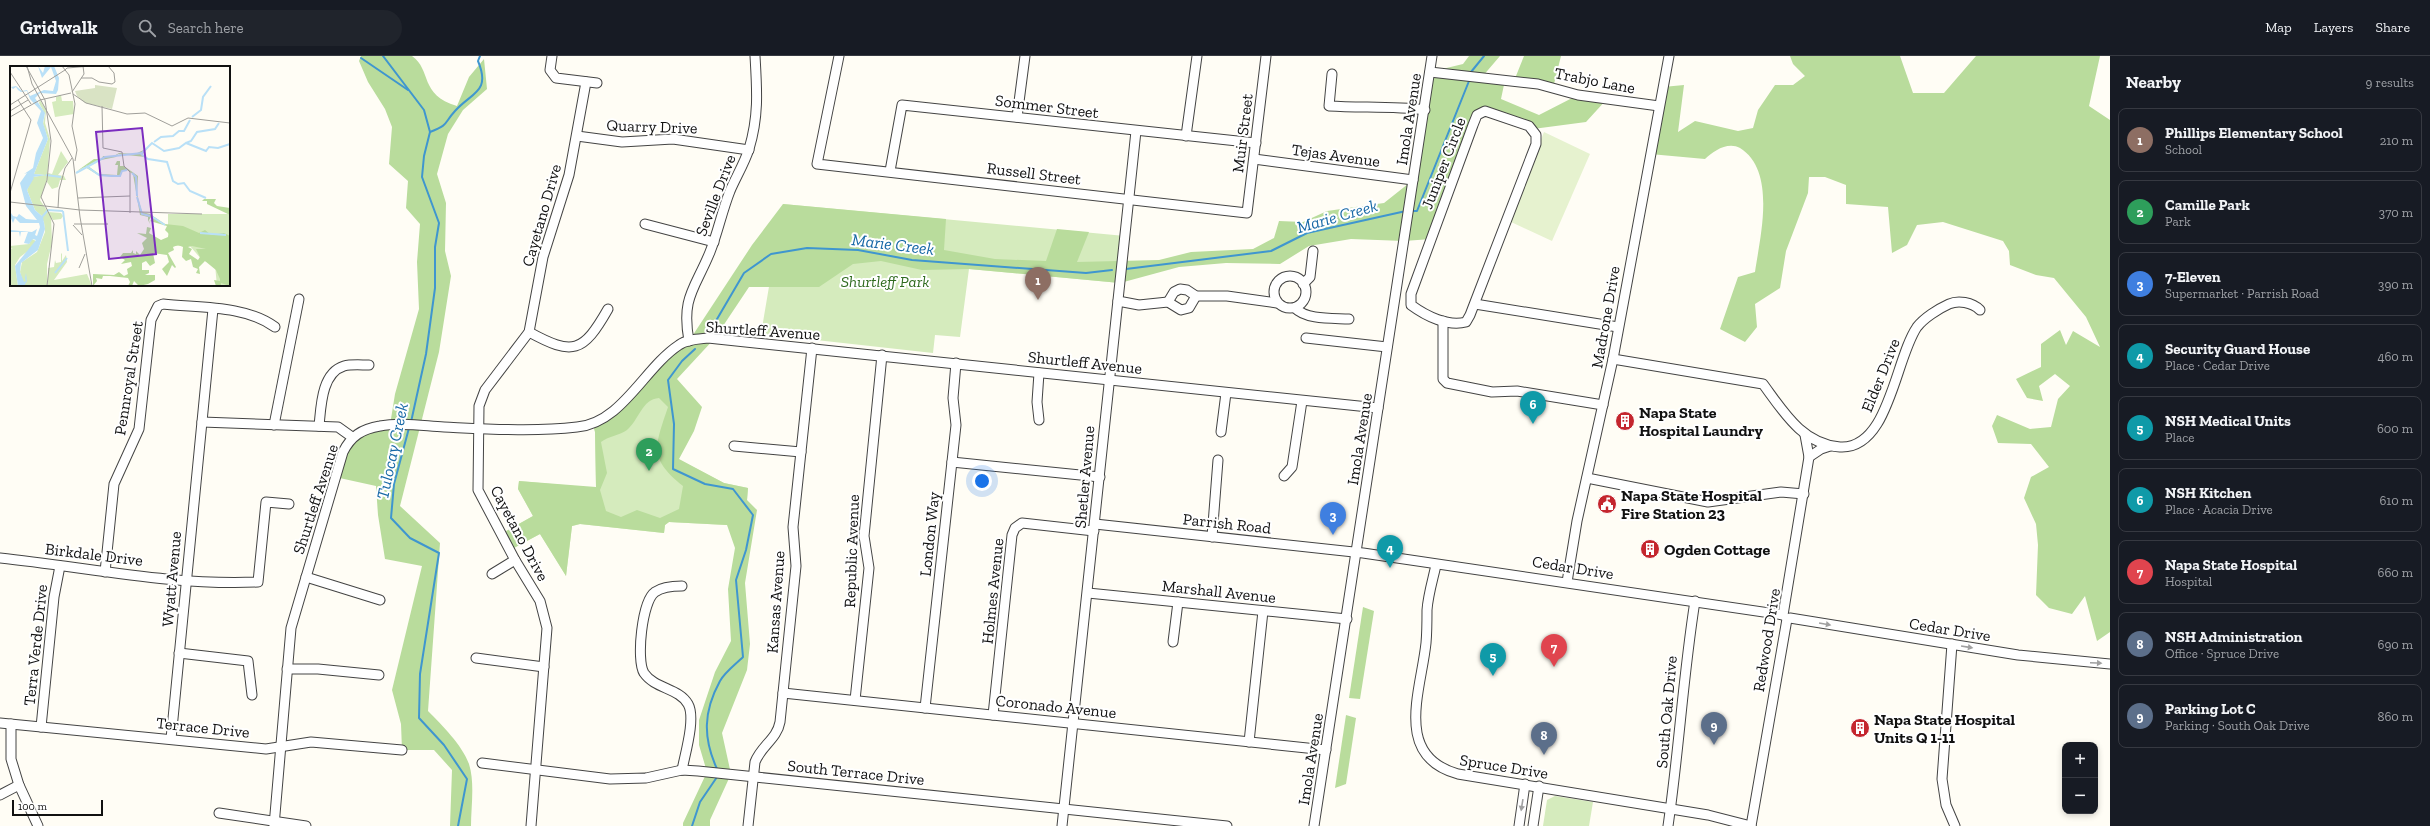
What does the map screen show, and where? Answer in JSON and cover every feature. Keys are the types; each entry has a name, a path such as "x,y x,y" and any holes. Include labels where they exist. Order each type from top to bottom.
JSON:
{"street":[{"path":"552,56 550,70 556,78 597,83"},
{"name":"Seville Drive","path":"689,341 686,315 688,296 714,242 730,191 749,150 757,114 755,56"},
{"name":"Russell Street","path":"839,56 817,164 890,171 1247,213"},
{"path":"1017,117 1025,56"},
{"path":"1186,136 1196,56"},
{"name":"Muir Street","path":"1247,213 1266,56"},
{"name":"Imola Avenue","path":"1314,826 1347,619 1432,56"},
{"name":"Madrone Drive","path":"1567,582 1587,478 1613,359 1669,56"},
{"name":"Trabjo Lane","path":"1430,72 1538,84 1578,95 1659,106"},
{"path":"1332,74 1328,106 1368,109 1398,107 1425,110"},
{"name":"Cayetano Drive","path":"531,826 547,640 545,617 540,601 515,560 478,490 479,406 485,390 529,332 543,257 566,187 577,136 586,82"},
{"name":"Sommer Street","path":"890,171 902,105 1256,143"},
{"name":"Juniper Circle","path":"1484,111 1530,126 1536,135 1536,144 1475,304 1466,322 1453,324 1443,322 1411,304 1411,294 1473,125 1478,115 1484,111"},
{"name":"Shetler Avenue","path":"1062,826 1100,477 1108,379 1136,131"},
{"name":"Quarry Drive","path":"577,136 622,142 673,139 749,150"},
{"name":"Tejas Avenue","path":"1254,159 1414,180"},
{"path":"645,224 714,242"},
{"path":"1303,284 1310,277 1313,251"},
{"path":"1273,302 1273,293 1276,283 1280,279 1290,276 1295,277 1303,284 1306,294 1304,299 1295,308"},
{"path":"1168,302 1174,292 1180,289 1187,290 1196,296 1227,296 1273,302 1286,308 1295,308 1299,312 1310,315 1349,319"},
{"path":"1118,301 1140,305 1168,302 1181,310 1189,308 1196,296"},
{"path":"274,425 299,299"},
{"name":"Elder Drive","path":"1613,359 1763,384 1790,420 1805,435 1830,446 1854,446 1870,434 1891,394 1908,344 1922,322 1939,309 1952,303 1971,304 1980,310"},
{"name":"Pennroyal Street","path":"105,572 114,484 139,428 154,311 158,306 163,304 214,309 250,315 275,327"},
{"path":"1475,304 1618,327"},
{"name":"Wyatt Avenue","path":"171,739 185,580 214,309"},
{"path":"529,332 560,347 574,346 590,337 608,309"},
{"path":"1443,322 1443,379 1447,384 1492,392 1517,391 1603,405"},
{"name":"Shurtleff Avenue","path":"274,824 282,746 291,628 343,452 352,436 368,429 390,425 478,428 578,427 593,424 620,405 680,344 689,341 719,338 1378,408"},
{"path":"1306,338 1387,348"},
{"name":"Kansas Avenue","path":"748,826 753,777 759,752 778,731 796,566 793,527 812,348"},
{"name":"Republic Avenue","path":"855,700 869,568 864,536 882,355"},
{"name":"London Way","path":"925,708 956,425 953,398 956,363"},
{"path":"319,426 323,395 329,379 344,366 368,365"},
{"path":"1039,372 1037,402 1039,420"},
{"path":"1221,432 1226,393"},
{"path":"1284,476 1292,466 1302,401"},
{"path":"202,422 338,427 352,436"},
{"name":"Redwood Drive","path":"1751,826 1809,458 1805,435"},
{"path":"734,446 801,452"},
{"path":"1809,458 1821,449 1830,446"},
{"path":"1212,537 1218,460"},
{"path":"952,462 1100,477"},
{"path":"1587,478 1708,502 1781,492 1804,494"},
{"name":"Birkdale Drive","path":"0,558 105,572 225,584 258,582 266,502 289,504"},
{"name":"Holmes Avenue","path":"993,715 1012,535 1015,528 1022,523 1094,528"},
{"name":"Parrish Road","path":"1094,528 1212,537 1357,552"},
{"name":"Cedar Drive","path":"1357,552 1436,565 1695,601 1790,618 2056,660 2110,664"},
{"path":"492,574 515,560"},
{"name":"Spruce Drive","path":"1436,565 1429,599 1426,644 1416,701 1417,733 1421,746 1428,758 1450,772 1671,809 1723,822 1751,826"},
{"name":"Terra Verde Drive","path":"41,727 54,597 60,566"},
{"path":"306,578 380,600"},
{"path":"682,586 656,592 647,601 640,651 645,674 658,685 681,695 688,704 690,712 690,726 682,770"},
{"name":"Marshall Avenue","path":"1088,593 1347,619"},
{"name":"South Oak Drive","path":"1668,826 1671,809 1685,662 1695,601"},
{"path":"1173,642 1178,602"},
{"path":"1249,742 1263,611"},
{"path":"1952,644 1942,779 1946,805 1955,826"},
{"path":"179,653 248,661 252,695"},
{"path":"476,658 544,667"},
{"path":"287,669 318,669 380,675"},
{"name":"Coronado Avenue","path":"783,693 1326,750"},
{"name":"Terrace Drive","path":"0,723 266,748 294,743 330,743 402,750"},
{"path":"11,724 11,759 19,785 38,826"},
{"name":"South Terrace Drive","path":"482,763 622,779 646,778 682,770 698,771 1227,826"},
{"path":"1519,826 1525,784"},
{"path":"0,795 19,785"},
{"path":"1533,826 1539,786"},
{"path":"219,813 274,824 306,826"}],"green space":[{"path":"361,56 412,56 422,68 431,89 437,96 457,106 469,77 484,59 487,89 463,110 448,134 437,174 446,203 445,251 451,276 439,352 400,506 440,543 428,711 457,743 469,764 472,779 471,826 450,826 452,770 434,750 402,750 401,724 392,690 422,566 385,559 378,515 376,486 335,477 348,441 390,425 395,394 419,309 417,262 420,224 406,208 408,181 389,164 392,127 385,109 368,82 359,61"},
{"path":"1469,56 1500,56 1482,77 1505,80 1501,99 1539,115 1578,95 1607,99 1586,122 1533,129 1494,112 1478,115 1431,239 1404,241 1351,239 1309,246 1280,264 1226,263 1179,267 1120,283 969,269 922,270 881,261 853,264 819,287 749,287 715,338 677,379 702,407 694,431 679,459 724,483 748,488 747,500 757,510 745,583 750,644 747,670 722,733 731,774 710,820 710,826 683,826 683,823 707,772 699,745 699,720 715,672 731,641 728,589 735,548 727,525 669,522 665,525 664,533 580,524 572,526 566,576 540,534 510,550 501,534 533,516 518,489 519,481 596,487 595,432 593,424 689,341 752,245 783,204 946,219 944,250 995,259 1046,261 1057,229 1089,232 1077,262 1159,260 1191,252 1253,249 1274,238 1279,221 1303,222 1327,211 1384,203 1413,180 1430,72 1463,64","holes":["659,398 668,407 660,432 658,451 659,459 664,467 683,486 679,509 660,518 637,510 621,517 606,511 600,490 607,473 601,442 627,430 645,406 653,399"]},
{"path":"1524,56 1561,56 1553,88 1514,81"},
{"path":"1790,56 1900,56 1913,93 1944,93 1976,56 2100,56 2089,106 2110,120 2110,632 2097,641 2085,596 2072,614 2049,608 2036,595 2038,545 2036,524 2024,498 2031,477 2049,467 2031,444 1998,443 1992,426 1997,415 2030,429 2051,427 2058,399 2070,386 2055,374 2039,386 2043,401 2027,398 2016,379 2041,367 2041,344 2060,330 2066,345 2073,331 2100,347 2086,317 2054,278 2036,275 2010,265 2009,251 2003,241 1943,222 1917,225 1907,245 1892,253 1888,207 1846,204 1846,185 1825,177 1809,177 1808,193 1786,251 1780,288 1755,304 1757,327 1745,342 1720,329 1738,277 1755,272 1760,241 1763,206 1759,172 1751,158 1740,148 1735,146 1726,146 1721,148 1705,159 1650,154 1663,87 1684,85 1678,132 1695,121 1738,131 1753,128 1758,110 1775,85 1793,85 1805,76 1793,64"},
{"path":"1544,132 1590,154 1552,241 1509,221"},
{"name":"Shurtleff Park","path":"783,204 1125,236 1120,283 969,269 960,337 935,335 933,353 761,334"},
{"path":"640,382 672,400 678,459 724,483 748,488 745,526 669,522 665,525 664,533 580,524 572,526 566,576 540,534 510,550 501,534 533,516 518,489 519,481 596,488 595,432 593,424"},
{"path":"1363,607 1374,611 1360,699 1349,698"},
{"path":"1346,715 1356,718 1346,784 1335,788"},
{"path":"1555,796 1593,802 1589,826 1543,826 1547,800"}],"waterway":[{"name":"Tulocay Creek","path":"383,56 424,110 430,132 424,156 422,177 439,223 435,247 435,288 426,354 411,422"},
{"path":"430,132 444,125 451,115 478,90 482,79 478,61 480,56"},
{"name":"Marie Creek","path":"1471,72 1484,56"},
{"path":"361,58 408,90"},
{"name":"Marie Creek","path":"1411,211 1417,211 1469,81"},
{"name":"Marie Creek","path":"1126,269 1271,251 1307,233 1406,211"},
{"name":"Marie Creek","path":"710,331 744,273 771,254 807,248 858,250 912,260 1086,273 1112,270"},
{"name":"Marie Creek","path":"695,349 682,361 668,380 674,424 673,469 705,484 733,489 753,515 746,550 736,580 743,657 720,681 714,692 708,714 707,736 712,758 717,769"},
{"name":"Tulocay Creek","path":"409,428 394,484 391,518 410,538 439,553 420,674 419,718 444,745 467,779 458,826"},
{"name":"Marie Creek","path":"692,826 700,802 717,777"}],"place":[{"name":"Phillips Elementary School","path":"1038,300"},
{"name":"Napa State Hospital Laundry","path":"1625,421"},
{"name":"NSH Kitchen","path":"1533,424"},
{"name":"Camille Park","path":"649,471"},
{"name":"Napa State Hospital Fire Station 23","path":"1607,504"},
{"name":"7-Eleven","path":"1333,535"},
{"name":"Ogden Cottage","path":"1650,549"},
{"name":"Security Guard House","path":"1390,568"},
{"name":"Napa State Hospital","path":"1554,667"},
{"name":"NSH Medical Units","path":"1493,676"},
{"name":"Napa State Hospital Units Q 1-11","path":"1860,728"},
{"name":"Parking Lot C","path":"1714,745"},
{"name":"NSH Administration","path":"1544,755"}]}
